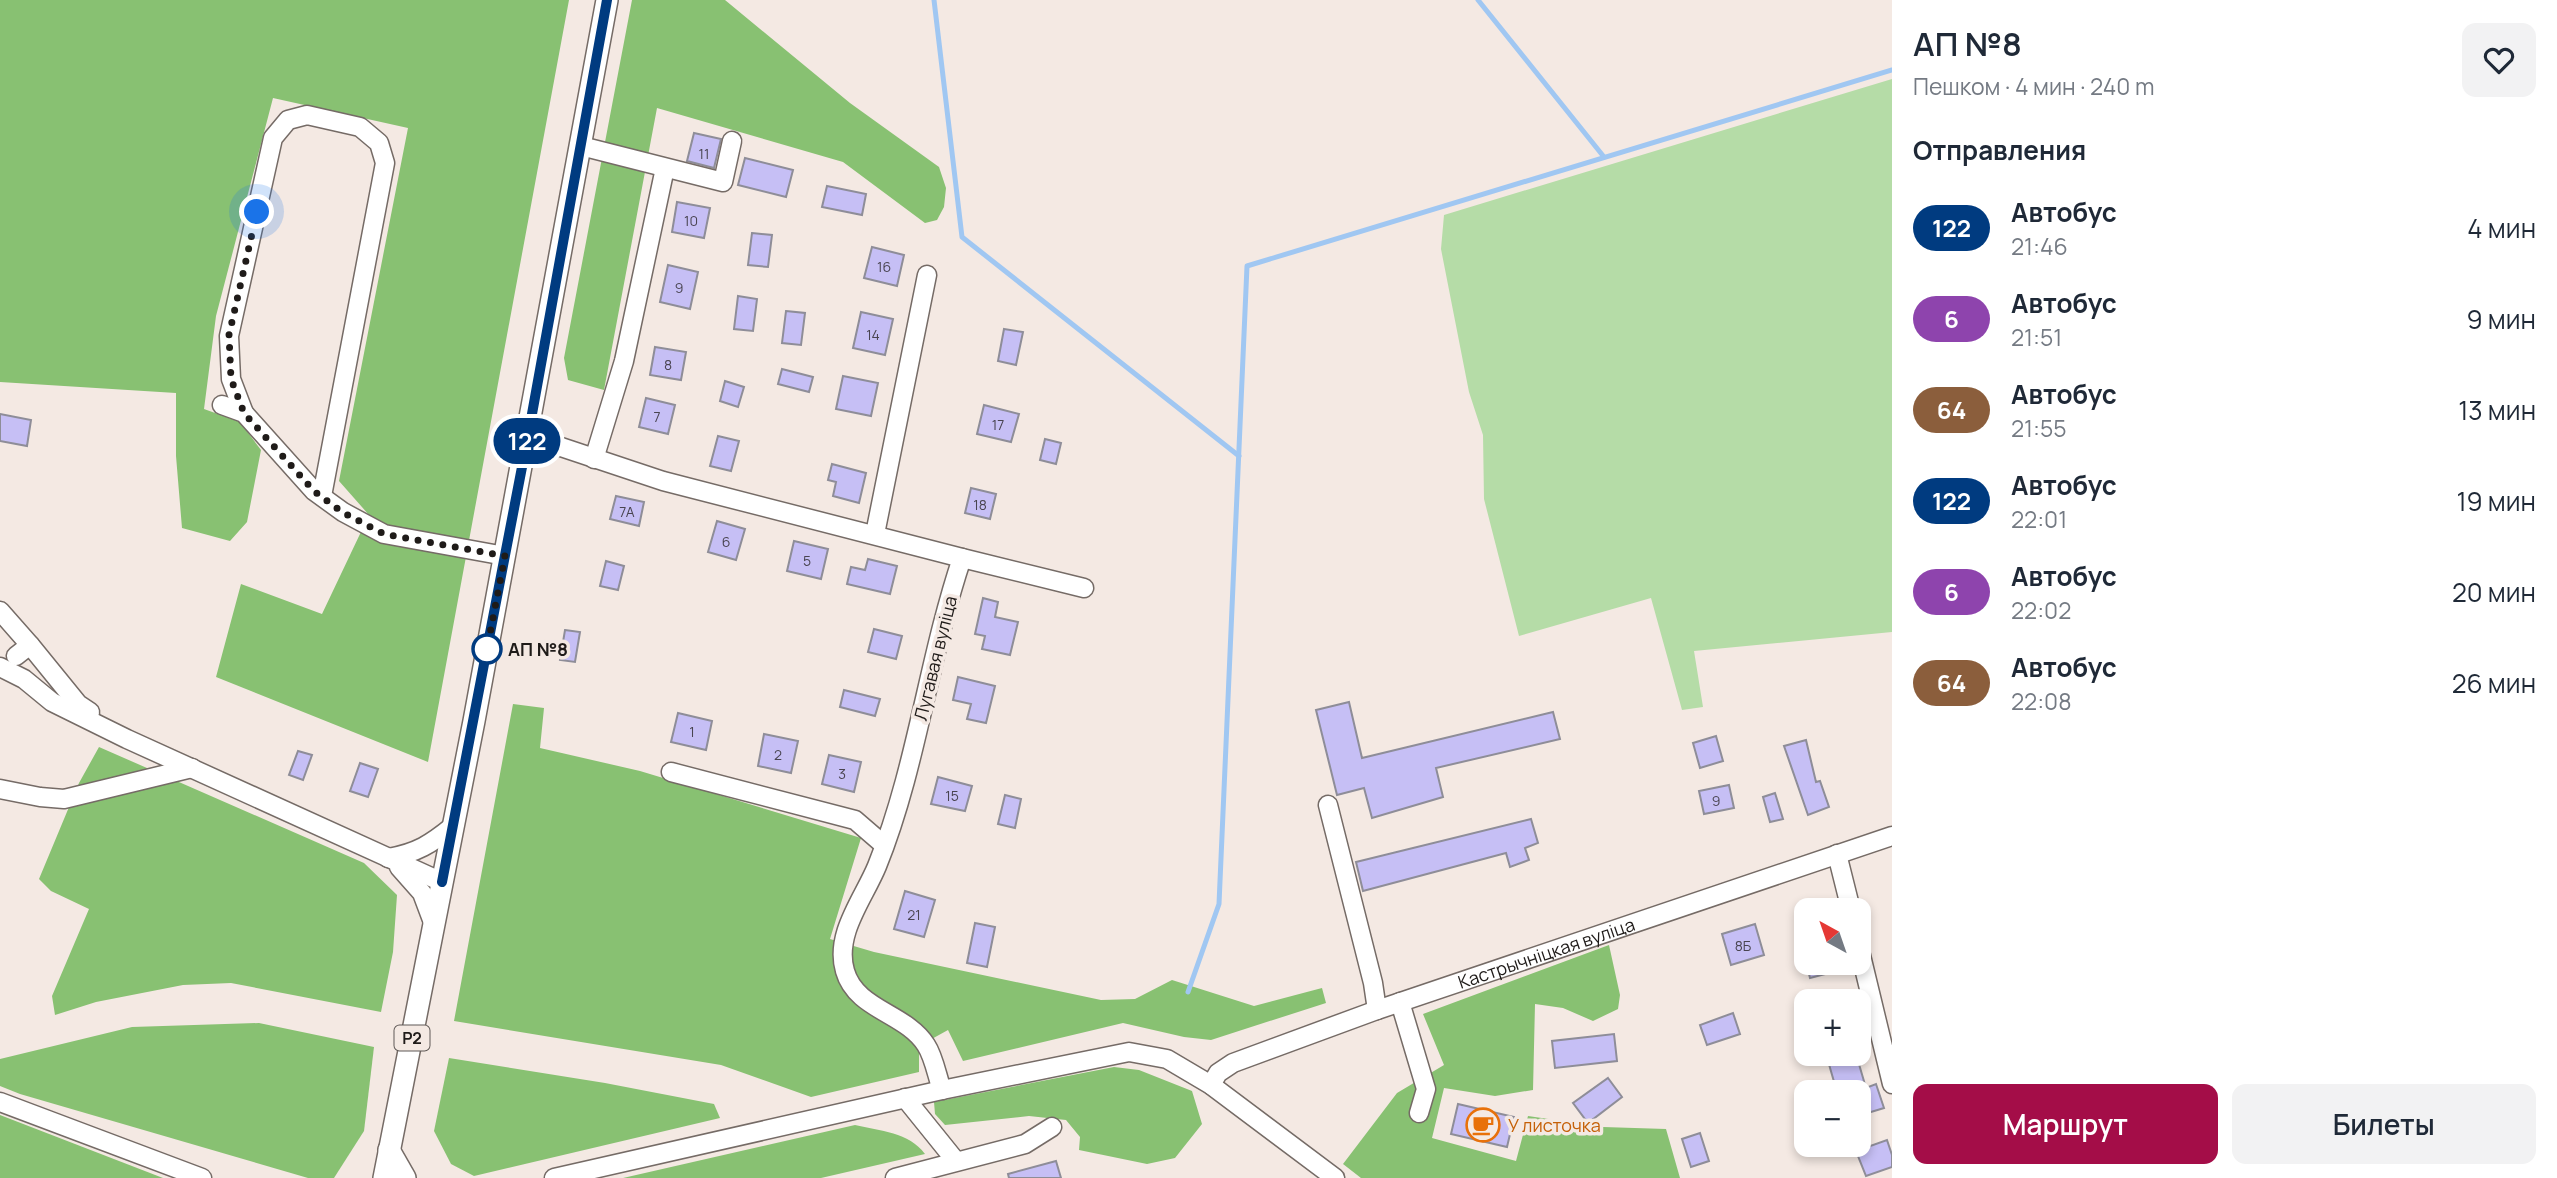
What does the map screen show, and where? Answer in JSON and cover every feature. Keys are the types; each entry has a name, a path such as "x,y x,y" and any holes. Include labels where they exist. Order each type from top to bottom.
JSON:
{"main road":[{"name":"Р2","path":"384,1178 528,436 607,0"},
{"path":"372,1178 382,1166 389,1150"},
{"path":"389,1150 405,1178"}],"street":[{"path":"322,496 385,163 379,143 360,127 307,115 288,120 273,138 229,335 231,379 244,413 297,472 322,496 342,512 384,534 505,556"},
{"path":"581,146 723,182 732,141"},
{"path":"594,459 624,360 665,168"},
{"path":"876,534 927,275"},
{"path":"222,405 244,413"},
{"path":"528,436 663,481 1084,588"},
{"name":"Лугавая вуліца","path":"942,1090 926,1044 903,1024 857,994 845,972 842,954 847,928 876,867 900,803 949,597 962,558"},
{"path":"0,611 11,658 24,680 52,702 127,739 442,882"},
{"path":"11,658 127,739"},
{"path":"0,789 64,799 192,768"},
{"path":"671,772 855,820 884,845"},
{"path":"1328,805 1373,983 1377,1010"},
{"path":"388,858 424,848 453,826"},
{"name":"Кастрычніцкая вуліца","path":"1211,1085 1218,1073 1233,1063 1377,1010 1892,836"},
{"path":"1837,853 1848,898"},
{"path":"388,858 410,877 422,893 434,925"},
{"path":"1866,975 1892,1084"},
{"path":"1400,1002 1426,1089 1419,1113"},
{"path":"554,1178 905,1098 1129,1052 1167,1059 1211,1085 1335,1178"},
{"path":"905,1098 955,1160"},
{"path":"0,1102 202,1178"},
{"path":"895,1178 955,1160 1025,1144 1052,1127"}],"green space":[{"path":"0,0 569,0 428,762 216,677 241,584 322,614 369,515 339,481 408,128 273,98 216,316 204,409 240,422 261,450 247,522 230,541 182,528 176,456 176,393 0,382"},
{"path":"632,0 725,0 850,103 939,167 946,188 944,207 937,220 925,223 843,162 657,108 604,390 568,380 564,358"},
{"path":"1892,79 1892,632 1694,651 1703,707 1682,710 1651,598 1519,636 1484,499 1483,435 1469,392 1441,249 1444,215"},
{"path":"513,704 544,708 540,748 640,771 861,838 830,939 874,952 1101,1000 1135,999 1172,980 1254,1006 1322,988 1326,1003 1211,1040 1184,1037 1123,1023 963,1061 948,1030 919,1046 919,1072 811,1097 721,1065 454,1021"},
{"path":"99,747 364,863 397,895 393,952 381,1012 231,983 183,985 96,1002 55,1015 52,996 89,909 51,891 39,879 79,783"},
{"path":"1609,945 1620,995 1618,1009 1593,1021 1563,1008 1535,1004 1533,1090 1495,1096 1444,1088 1432,1138 1516,1161 1528,1116 1603,1127 1666,1129 1680,1178 1361,1178 1343,1164 1397,1093 1444,1065 1423,1014"},
{"path":"259,1023 374,1047 364,1131 334,1178 308,1178 0,1086 0,1059 132,1027"},
{"path":"449,1058 714,1104 720,1118 474,1176 451,1164 434,1131"},
{"path":"1114,1067 1139,1070 1192,1091 1202,1124 1175,1158 1147,1164 1079,1150 1080,1137 1066,1120 1029,1116 945,1125 935,1114 934,1102"},
{"path":"0,1115 163,1178 0,1178"},
{"path":"855,1125 902,1137 911,1141 925,1154 821,1178 623,1178"}],"building":[{"path":"694,133 721,139 714,168 687,161"},
{"path":"745,158 793,170 786,197 738,185"},
{"path":"827,186 866,194 862,215 822,207"},
{"path":"677,202 710,208 704,238 672,232"},
{"path":"752,233 772,235 768,267 748,265"},
{"path":"872,247 904,255 897,286 864,278"},
{"path":"668,265 698,272 690,309 660,302"},
{"path":"738,296 757,299 753,331 734,329"},
{"path":"786,311 805,313 801,345 782,343"},
{"path":"861,312 893,319 885,355 853,348"},
{"path":"1004,329 1023,332 1016,365 998,361"},
{"path":"655,347 686,352 681,380 650,375"},
{"path":"782,369 813,377 809,392 778,384"},
{"path":"843,376 878,383 871,416 836,409"},
{"path":"725,381 744,387 738,407 720,401"},
{"path":"646,398 675,405 668,434 639,427"},
{"path":"984,405 1019,414 1011,442 977,434"},
{"path":"0,414 31,420 27,446 0,441"},
{"path":"718,436 739,441 731,471 710,466"},
{"path":"1045,439 1061,443 1056,464 1040,460"},
{"path":"832,464 866,473 859,503 833,496 836,482 828,480"},
{"path":"971,488 996,494 990,519 965,513"},
{"path":"616,496 644,502 639,526 610,519"},
{"path":"717,521 745,529 736,560 708,552"},
{"path":"794,541 828,549 821,579 787,571"},
{"path":"868,559 897,566 890,594 847,584 851,567 865,570"},
{"path":"606,561 624,566 618,590 600,586"},
{"path":"983,598 998,602 995,617 1018,622 1010,655 982,649 985,636 975,634"},
{"path":"874,629 902,636 896,659 868,652"},
{"path":"565,630 580,632 575,662 560,660"},
{"path":"958,677 995,686 986,723 967,719 971,704 953,700"},
{"path":"844,690 880,699 875,716 840,707"},
{"path":"1349,702 1362,758 1553,712 1560,739 1436,768 1443,797 1372,818 1364,788 1337,795 1316,710"},
{"path":"678,713 712,721 706,750 671,742"},
{"path":"764,734 798,741 791,773 758,766"},
{"path":"1716,736 1723,761 1700,768 1693,743"},
{"path":"1806,740 1816,782 1820,781 1829,807 1808,815 1784,746"},
{"path":"298,751 312,755 303,780 289,775"},
{"path":"829,755 861,762 854,792 822,784"},
{"path":"360,763 378,769 368,797 350,791"},
{"path":"938,777 972,786 965,811 931,804"},
{"path":"1729,785 1734,808 1704,814 1699,791"},
{"path":"1775,793 1783,819 1770,822 1763,797"},
{"path":"1005,795 1021,799 1015,828 998,824"},
{"path":"1531,819 1538,843 1525,848 1529,860 1510,867 1506,853 1363,891 1356,862"},
{"path":"905,891 935,900 924,937 894,929"},
{"path":"975,923 995,927 987,967 967,963"},
{"path":"1755,924 1764,955 1731,965 1722,934"},
{"path":"1733,1013 1740,1034 1707,1045 1700,1025"},
{"path":"1614,1034 1617,1061 1555,1068 1552,1041"},
{"path":"1829,1066 1860,1066 1864,1080 1834,1080"},
{"path":"1608,1078 1622,1097 1588,1123 1573,1103"},
{"path":"1876,1084 1884,1108 1871,1112 1871,1086"},
{"name":"У листочка","path":"1458,1104 1514,1117 1507,1147 1451,1134"},
{"path":"1700,1133 1709,1161 1691,1167 1682,1139"},
{"path":"1887,1140 1892,1155 1892,1167 1866,1176 1858,1157 1871,1157 1871,1146"},
{"path":"1056,1161 1061,1178 1009,1178 1008,1174"}],"waterway":[{"path":"934,0 962,237 1239,456"},
{"path":"1478,0 1604,157"},
{"path":"1188,992 1219,904 1247,266 1892,70"}],"bus line":[{"name":"122","path":"442,882 528,436 607,0"}],"place":[{"name":"АП №8","path":"487,649"},
{"name":"У листочка","path":"1483,1125"}],"route":[{"path":"257,212 229,335 231,379 244,413 314,491 342,512 384,534 505,556 487,649"}]}
